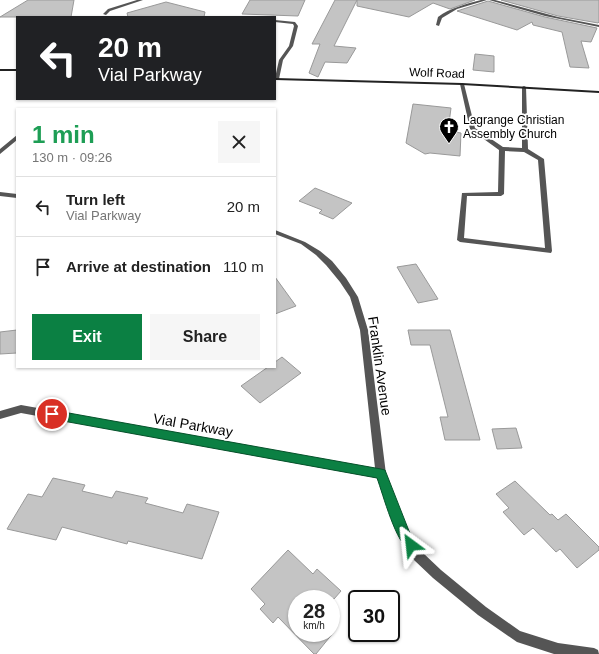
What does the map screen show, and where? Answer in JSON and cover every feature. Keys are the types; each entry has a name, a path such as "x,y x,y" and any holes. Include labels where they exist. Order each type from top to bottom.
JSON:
{"main road":[{"path":"0,70 16,70"},
{"name":"Wolf Road","path":"276,79 462,84 599,92"}],"street":[{"path":"105,14 109,10 141,0"},
{"path":"438,25 440,17 450,11 485,0"},
{"path":"491,0 573,23 599,26"},
{"path":"276,21 294,23 296,26 291,46 282,60 276,79"},
{"path":"462,84 473,129 502,148 525,150 541,159 549,251 460,240 464,194 501,194 502,148"},
{"path":"524,87 525,150"},
{"path":"0,152 16,138"},
{"path":"0,194 16,196"},
{"name":"Franklin Avenue","path":"276,232 303,243 318,253 329,263 343,280 354,297 364,330 381,474 404,535 418,556 443,579 517,636 559,652 594,654"},
{"name":"Vial Parkway","path":"0,415 21,409 381,474"}],"building":[{"path":"28,0 74,0 71,16 0,17"},
{"path":"250,0 305,0 298,16 242,14"},
{"path":"335,0 357,0 334,46 356,48 347,63 325,62 318,77 309,73 320,44 312,44"},
{"path":"357,0 475,0 450,9 433,3 409,17 357,6"},
{"path":"501,0 599,0 599,22 558,16"},
{"path":"488,1 545,17 597,28 591,42 581,41 589,68 570,67 562,32 533,25 532,22 517,30 457,11"},
{"path":"166,2 205,12 204,16 128,16 127,13"},
{"path":"475,54 494,56 494,72 473,70"},
{"path":"413,104 451,108 448,131 461,133 460,156 430,153 425,154 406,143"},
{"path":"315,188 352,203 333,219 319,213 322,210 299,201"},
{"path":"416,264 438,299 418,303 397,267"},
{"path":"276,278 296,306 276,314"},
{"path":"16,330 16,353 0,354 0,332"},
{"path":"408,330 450,330 480,440 445,440 440,417 448,417 430,345 411,345"},
{"path":"282,357 301,373 260,403 241,386 267,368 276,368 276,361"},
{"path":"516,428 522,448 497,449 492,429"},
{"path":"53,478 85,485 82,491 112,498 116,491 148,498 145,503 183,513 187,504 219,512 202,559 128,541 127,544 62,527 56,540 7,529 28,494 42,497"},
{"path":"515,481 550,515 552,514 558,520 566,514 599,547 599,550 577,568 560,549 556,552 533,528 524,535 503,512 509,508 496,494"},
{"path":"288,550 313,574 317,569 340,590 288,590 288,627 278,617 273,623 260,609 265,604 251,589"},
{"path":"302,642 326,642 316,654 314,654"}],"place":[{"name":"Lagrange Christian Assembly Church","path":"449,144"}],"route":[{"path":"52,414 381,474 404,535 411,545"}]}
